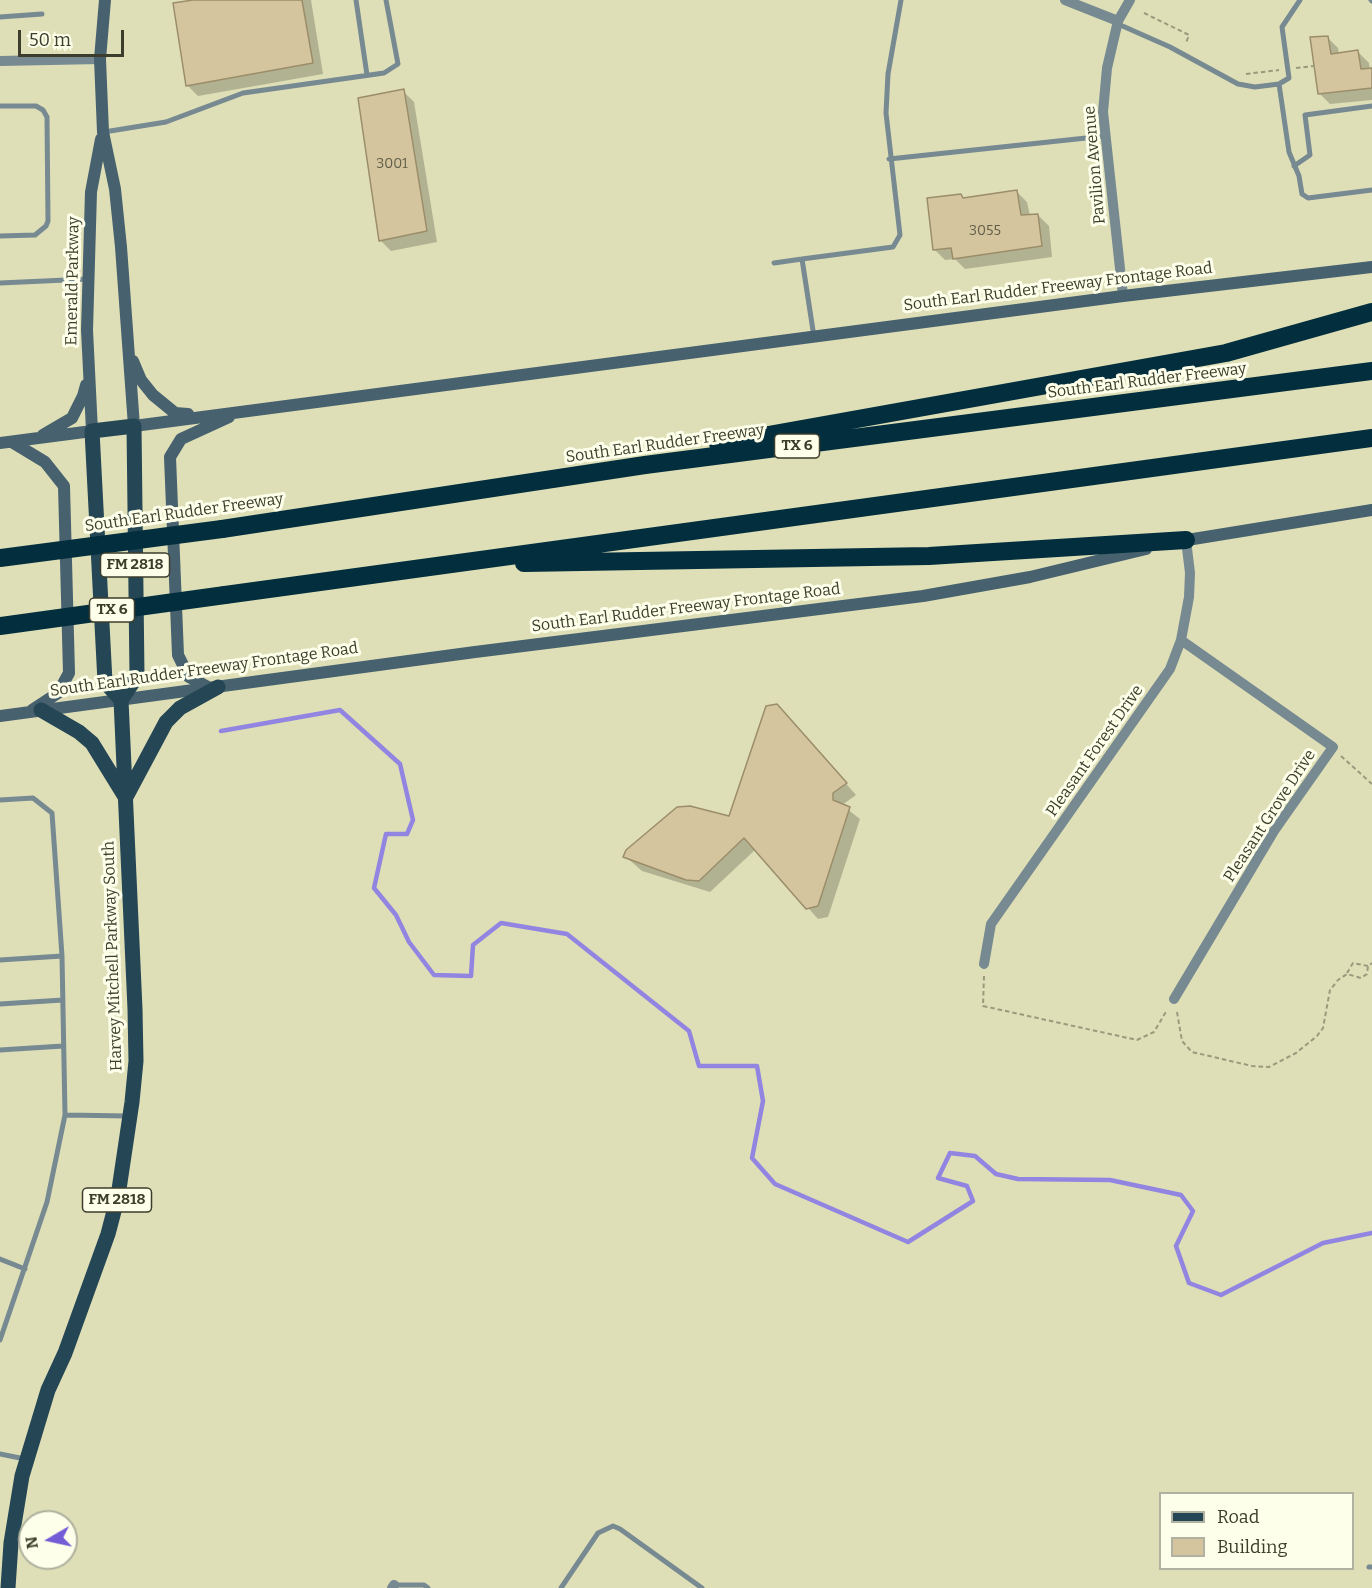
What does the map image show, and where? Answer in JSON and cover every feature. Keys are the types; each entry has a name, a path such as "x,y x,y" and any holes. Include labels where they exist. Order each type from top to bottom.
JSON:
{"highway":[{"path":"645,465 701,447 1226,352 1372,312"},
{"name":"South Earl Rudder Freeway","path":"0,558 222,528 645,465 1372,371"},
{"name":"TX 6","path":"0,626 1372,438"},
{"path":"444,564 929,556 1186,540"}],"main road":[{"name":"Emerald Parkway","path":"105,0 100,59 103,132 115,189 130,353 134,426"},
{"name":"Emerald Parkway","path":"92,431 88,372 91,192 103,132"},
{"name":"South Earl Rudder Freeway Frontage Road","path":"6,442 1123,296 1372,267"},
{"path":"130,353 141,380 153,395 175,413 214,415"},
{"path":"38,438 72,418 83,396 88,372"},
{"path":"214,687 189,677 178,655 170,457 182,439 238,413"},
{"name":"FM 2818","path":"92,431 105,682 121,700 137,676 134,426"},
{"path":"6,442 45,462 64,486 69,674 58,693 35,711 79,732 92,743 126,797 166,722 180,708 214,687"},
{"name":"South Earl Rudder Freeway Frontage Road","path":"0,716 923,596 1030,577 1186,540 1372,510"},
{"name":"Harvey Mitchell Parkway South","path":"8,1588 11,1543 27,1459 48,1390 65,1353 108,1234 118,1197 130,1116 136,1061 121,700"}],"street":[{"path":"1065,0 1118,23"},
{"name":"Pavilion Avenue","path":"1123,296 1103,112 1107,68 1118,23 1130,0"},
{"path":"0,61 100,59"},
{"name":"Pleasant Forest Drive","path":"984,964 991,924 1170,669 1181,640 1190,597 1186,540"},
{"name":"Pleasant Grove Drive","path":"1174,999 1274,831 1333,747 1181,640"}],"lane":[{"path":"356,0 367,75"},
{"path":"103,132 166,122 243,93 384,73 398,64 386,0"},
{"path":"774,263 893,247 900,235 889,159 886,113 888,74 901,0"},
{"path":"1118,23 1170,47 1239,84 1255,87 1279,84 1289,78 1282,27 1300,0"},
{"path":"0,16 42,14"},
{"path":"1279,84 1289,152 1302,194 1308,198 1372,190"},
{"path":"0,106 36,106 43,110 47,117 48,221 46,226 35,235 0,236"},
{"path":"1294,166 1310,154 1305,115 1372,106"},
{"path":"889,159 1105,136"},
{"path":"802,259 814,337"},
{"path":"0,283 88,279"},
{"path":"0,800 33,798 52,813 62,956 64,1115 47,1202 0,1340"},
{"path":"0,960 62,956"},
{"path":"0,1004 63,1000"},
{"path":"0,1050 63,1046"},
{"path":"64,1115 130,1116"},
{"path":"0,1259 25,1269"},
{"path":"0,1320 6,1325"},
{"path":"0,1454 27,1459"},
{"path":"561,1588 598,1533 613,1526 702,1588"},
{"path":"393,1587 424,1585 429,1588"}],"path":[{"path":"1144,13 1189,35 1187,46"},
{"path":"1243,74 1314,66"},
{"path":"1333,747 1356,772 1372,784"},
{"path":"1174,999 1182,1041 1192,1052 1252,1066 1269,1067 1296,1053 1317,1036 1323,1028 1330,990 1347,974 1353,963 1368,966"},
{"path":"1347,974 1361,978 1367,974 1368,966 1372,963"},
{"path":"984,964 984,1006 1137,1040 1154,1032 1174,999"}],"building":[{"path":"193,0 302,0 313,63 186,86 173,3"},
{"path":"1328,36 1331,54 1358,50 1361,69 1372,68 1372,88 1318,94 1310,37"},
{"path":"404,89 427,231 379,241 358,98"},
{"path":"1017,190 1021,215 1038,214 1042,246 953,259 951,248 933,250 927,198 961,194 963,198"},
{"path":"777,704 847,783 833,793 833,800 850,807 818,906 806,909 744,838 699,881 686,880 623,857 626,850 677,807 690,806 729,816 766,706"}],"waterway":[{"path":"221,731 340,710 400,764 413,820 407,834 386,834 374,888 396,915 409,942 434,975 471,976 473,945 501,923 567,934 689,1031 699,1066 757,1066 763,1101 752,1158 775,1184 908,1242 973,1201 967,1186 938,1178 950,1153 975,1156 996,1174 1018,1179 1110,1180 1181,1195 1193,1211 1176,1246 1189,1283 1221,1295 1323,1243 1372,1233"}]}
